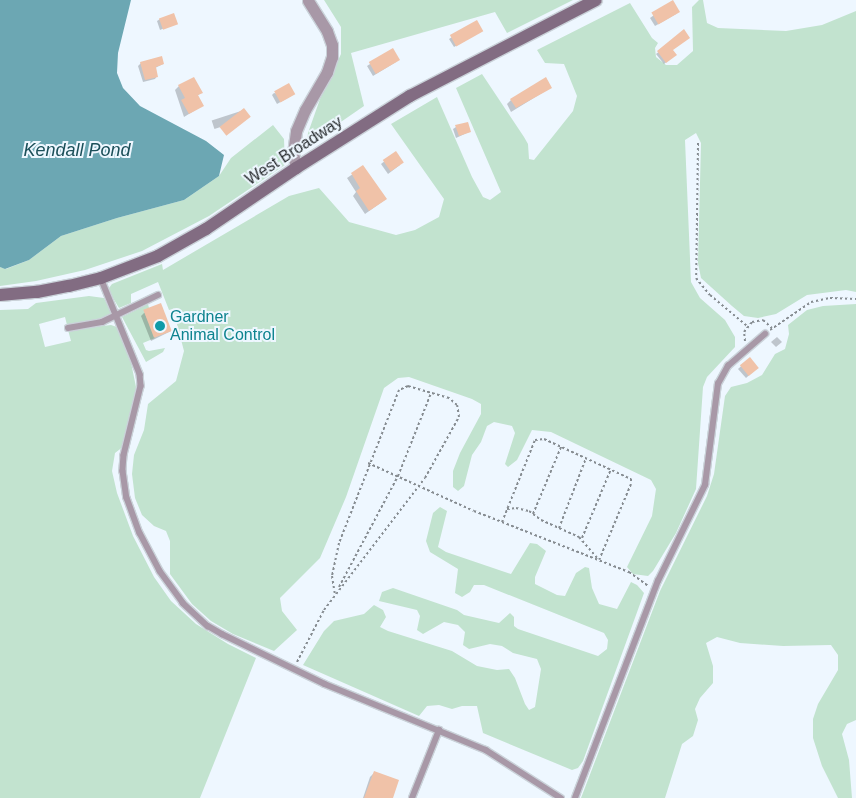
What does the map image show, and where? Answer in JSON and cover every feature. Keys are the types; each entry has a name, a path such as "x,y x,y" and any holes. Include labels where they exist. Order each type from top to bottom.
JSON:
{"main road":[{"name":"West Broadway","path":"0,295 37,292 101,278 158,256 206,229 296,168 410,96 596,0"}],"street":[{"path":"296,168 293,153 296,131 305,110 327,72 332,57 332,45 327,31 308,0"}],"lane":[{"path":"101,278 140,374 141,386 124,455 122,472 131,512 160,571 173,590 208,626 294,669 486,750 561,798"},
{"path":"68,328 94,324 158,295"},
{"path":"575,798 655,590 706,485 718,384 728,366 765,334"},
{"path":"412,798 439,730"}],"path":[{"path":"698,142 696,278 710,295 747,326"},
{"path":"765,334 811,302 830,298 856,299"},
{"path":"750,347 743,336 747,326 761,319 772,328"},
{"path":"408,386 454,402 459,409 459,417 420,486 335,594 332,576 339,543 368,463 401,387 408,386"},
{"path":"294,669 312,631 335,594 398,476 432,393"},
{"path":"502,522 535,440 540,438 611,469 632,481 599,560"},
{"path":"533,514 561,447"},
{"path":"559,528 586,458"},
{"path":"368,463 502,522 629,572 655,590"},
{"path":"582,539 611,469"},
{"path":"507,509 523,509 582,539 599,560"}],"green space":[{"path":"324,0 573,0 507,33 495,12 351,53 364,106 306,146 308,133 320,99 341,54 341,27"},
{"path":"699,0 703,0 707,23 718,28 786,31 822,25 856,11 856,292 846,290 807,295 776,314 758,318 744,316 732,306 701,278 698,263 701,143 696,133 685,140 691,282 700,298 725,320 735,337 735,347 707,377 703,387 696,489 676,533 653,571 648,576 633,574 627,567 652,516 656,489 651,480 551,432 532,430 517,460 508,467 505,464 515,433 512,426 494,422 487,426 481,442 472,455 464,486 458,491 453,487 453,471 460,453 481,414 481,404 472,399 409,377 398,378 384,388 346,497 320,558 280,598 282,611 297,630 274,651 233,634 211,621 192,604 170,574 170,541 166,531 154,526 142,515 135,498 132,474 134,455 144,430 148,404 176,381 184,351 173,309 169,310 158,282 131,294 131,303 119,308 110,293 109,288 112,284 162,264 163,270 289,196 319,188 349,222 396,235 415,230 439,217 444,199 391,124 437,97 472,177 483,197 490,200 501,192 456,88 482,74 528,144 529,159 534,160 573,111 577,96 564,64 545,63 537,50 630,3 652,38 658,43 655,48 656,57 666,65 677,65 693,51 692,7"},
{"path":"273,125 284,139 285,165 209,216 142,251 85,270 36,281 0,286 0,267 6,269 29,260 61,236 117,218 184,200 219,176 231,158"},
{"path":"89,296 104,298 111,312 109,317 67,325 65,317 39,324 45,347 71,341 68,330 111,325 117,327 129,353 136,387 124,446 115,453 112,471 117,493 133,536 154,577 171,601 196,624 228,644 256,658 200,798 0,798 0,310 28,309 36,303"},
{"path":"148,304 149,308 144,311 155,338 143,343 146,350 149,351 165,348 163,352 146,362 122,317"},
{"path":"856,304 856,720 847,724 842,734 849,760 852,798 838,798 822,766 813,738 813,719 818,704 838,670 838,655 831,645 783,646 740,643 717,637 706,643 713,666 713,683 700,698 695,709 698,720 693,736 682,744 665,798 581,798 660,591 707,496 714,474 725,396 731,387 747,383 762,375 775,354 785,349 789,334 788,325 807,310 823,306"},
{"path":"440,507 447,511 438,547 446,552 511,574 530,543 537,544 546,551 535,577 535,584 557,595 565,596 576,573 585,567 589,568 592,588 599,604 617,609 631,582 637,585 644,593 583,761 578,768 572,770 483,733 477,706 462,706 452,709 439,705 427,706 419,716 303,665 324,631 334,621 364,614 374,605 383,610 386,617 380,627 388,631 452,651 477,666 497,670 509,669 529,710 535,707 541,669 537,659 513,653 502,646 490,644 469,649 463,645 465,632 458,625 444,622 423,634 417,630 420,616 417,610 379,601 382,592 393,588 457,610 464,615 499,623 510,613 514,617 514,626 518,629 598,656 607,649 608,640 604,633 484,585 474,585 470,592 462,597 455,593 458,569 430,552 426,541 433,513"}],"water":[{"name":"Kendall Pond","path":"0,0 131,0 118,53 117,73 123,88 140,106 206,141 224,155 219,176 184,200 117,218 61,236 29,260 5,269 0,267"}],"building":[{"path":"673,0 680,12 658,25 651,12"},
{"path":"174,13 178,24 163,30 159,18"},
{"path":"477,20 483,31 456,46 450,35"},
{"path":"684,29 690,38 673,50 677,55 666,63 657,51"},
{"path":"393,48 400,60 376,74 369,62"},
{"path":"162,56 164,64 156,67 158,77 145,80 140,62"},
{"path":"194,77 203,93 198,95 204,106 189,114 181,100 185,98 178,85"},
{"path":"546,77 552,88 516,108 510,99"},
{"path":"289,83 295,94 280,103 274,91"},
{"path":"244,108 251,117 226,136 220,127"},
{"path":"468,122 471,132 459,136 455,125"},
{"path":"396,151 404,163 391,172 383,160"},
{"path":"363,165 387,199 369,211 356,191 360,188 351,173"},
{"name":"Gardner Animal Control","path":"161,303 172,331 154,338 143,310"},
{"path":"750,357 759,368 749,376 740,365"},
{"path":"374,771 399,780 393,798 364,798"}],"place":[{"name":"Gardner Animal Control","path":"160,326"}]}
